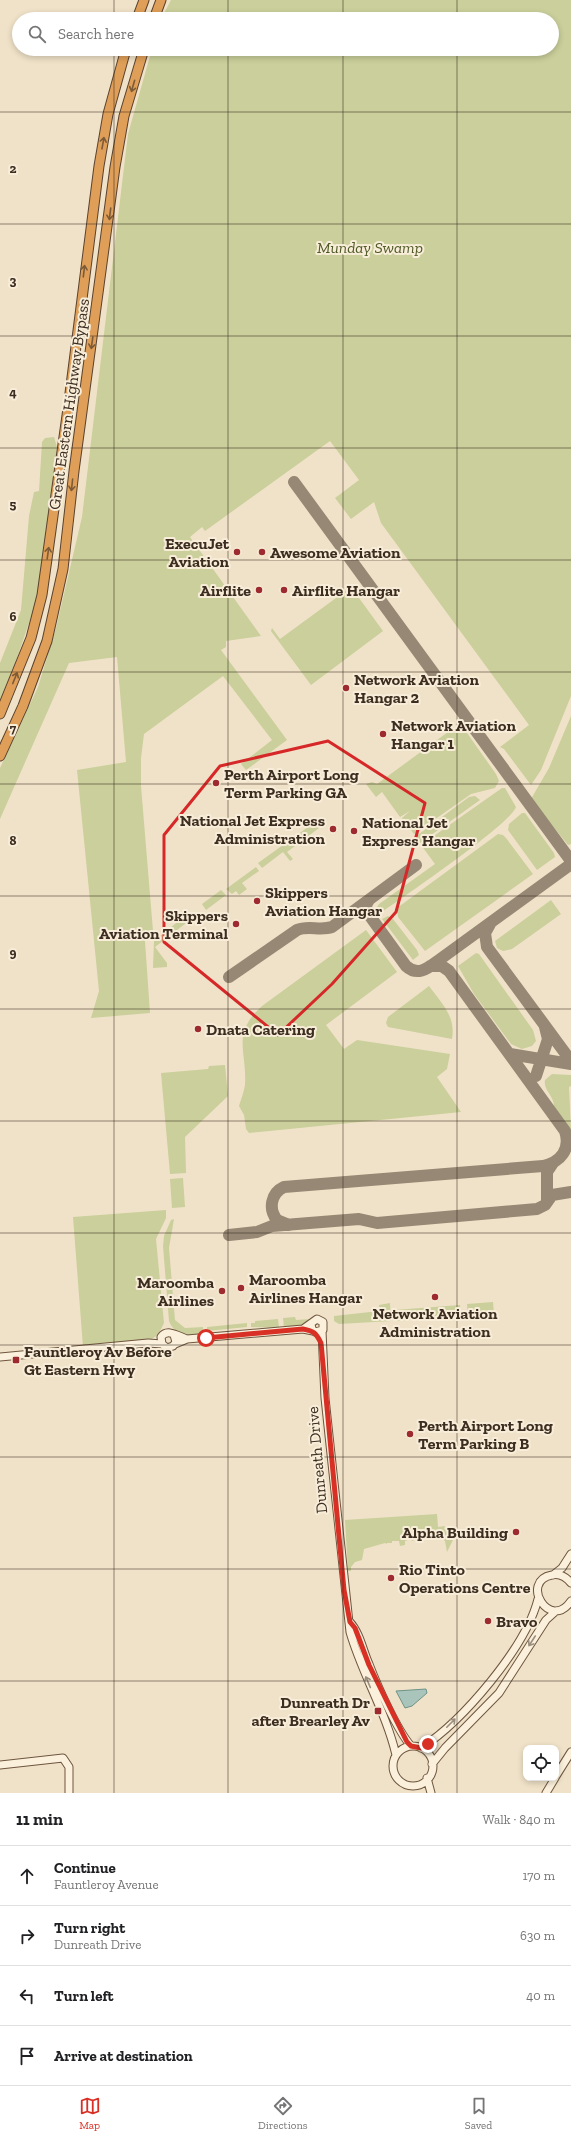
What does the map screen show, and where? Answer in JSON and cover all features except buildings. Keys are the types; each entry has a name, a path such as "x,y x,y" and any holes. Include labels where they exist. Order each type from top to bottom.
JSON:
{"highway":[{"path":"140,12 144,0"},
{"path":"157,12 161,0"},
{"name":"Great Eastern Highway Bypass","path":"0,714 31,638 42,595 68,409 89,232 99,166 108,114 124,56"},
{"name":"Great Eastern Highway Bypass","path":"0,756 23,706 47,641 63,569 74,471 116,167 124,116 142,56"}],"main road":[{"name":"Dunreath Drive","path":"187,1339 315,1329 321,1343 344,1590 350,1622 350,1632 357,1656 390,1730 396,1755"},
{"path":"0,1357 148,1343 161,1341 167,1332 187,1339"},
{"path":"174,1335 175,1344"},
{"path":"161,1341 169,1348 187,1339"},
{"path":"553,1575 562,1568 571,1554"},
{"path":"421,1748 449,1726 497,1672 532,1619 538,1599 539,1585 544,1578 553,1575 562,1575 571,1583"},
{"path":"538,1599 545,1608 571,1610"},
{"path":"432,1764 431,1757 421,1748 411,1746 400,1750 396,1755 393,1768 396,1777 404,1784 412,1786 418,1785 427,1778 432,1764 499,1693 546,1620 571,1601"},
{"name":"Dunreath Drive","path":"350,1622 355,1628 369,1665 388,1705 411,1746"},
{"path":"559,1772 571,1752"},
{"path":"0,1765 63,1758 69,1767 69,1793"},
{"path":"427,1778 431,1793"},
{"path":"546,1793 554,1781"},
{"path":"412,1786 418,1793"}],"highlighted area":[{"path":"328,741 425,803 396,912 332,984 278,1035 164,942 164,835 220,766"}],"green space":[{"name":"Munday Swamp","path":"171,0 571,0 571,696 541,770 531,785 504,749 500,747 529,725 381,523 374,502 351,519 335,498 359,480 330,441 205,531 202,527 190,537 261,636 226,641 226,647 221,650 287,740 246,770 241,764 272,740 223,676 144,734 141,758 141,786 153,931 145,941 150,1013 91,1018 99,991 77,770 126,762 117,657 69,663 0,819 0,768 38,687 56,628 82,517 128,134 150,56 559,56 559,12 165,12"},
{"path":"54,437 57,447 45,557 37,600 0,707 0,663 21,610 29,516 34,492 39,491 42,442 45,438"},
{"path":"351,587 383,631 311,685 271,631 272,628 280,639"},
{"path":"571,716 571,844 568,845 531,799 549,768"},
{"path":"456,729 462,729 467,733 496,774 499,781 495,788 471,794 414,834 402,818 410,811 400,817 382,792 376,797 366,784 372,782 377,784 448,732"},
{"path":"502,788 505,788 516,807 509,816 476,845 378,915 375,910 379,904 435,864 421,845"},
{"path":"475,796 480,800 420,843 415,837 469,797"},
{"path":"522,813 525,813 554,853 555,857 537,870 508,830 509,824"},
{"path":"315,822 319,828 287,852 293,859 290,861 283,852 262,868 258,863"},
{"path":"498,834 503,835 506,838 533,874 425,951 398,917 397,908"},
{"path":"256,867 259,871 242,883 247,889 239,895 236,891 232,894 226,889"},
{"path":"221,890 226,895 206,910 202,904"},
{"path":"551,900 561,914 512,949 503,951 497,948 495,941"},
{"path":"186,915 190,920 155,947 167,963 167,967 153,968 154,941"},
{"path":"388,916 393,919 417,950 419,955 413,960 382,919"},
{"path":"366,930 397,972 326,1025 344,1049 357,1040 450,1054 447,1069 437,1077 461,1112 249,1133 246,1129 244,1115 239,1106 245,1085 244,1034 252,1016 262,1006"},
{"path":"476,953 479,954 533,1030 536,1041 532,1046 522,1049 511,1044 474,994 458,966"},
{"path":"429,986 450,1017 453,1031 452,1039 388,1027 386,1023 388,1017"},
{"path":"225,1065 228,1096 185,1137 186,1173 170,1174 161,1073 208,1069 209,1066"},
{"path":"552,1074 571,1075 571,1086 569,1087 571,1130 554,1106 554,1102 546,1087 545,1080"},
{"path":"183,1178 185,1207 172,1208 170,1179"},
{"path":"166,1210 166,1218 156,1239 164,1323 158,1335 150,1340 83,1347 73,1217"},
{"path":"174,1219 169,1248 175,1320 185,1328 203,1327 202,1336 182,1334 175,1330 169,1321 163,1246 164,1236 171,1220"},
{"path":"493,1302 494,1314 468,1317 467,1304"},
{"path":"390,1303 391,1321 339,1324 334,1321 334,1316 379,1311 379,1305"},
{"path":"460,1305 461,1316 396,1321 395,1310"},
{"path":"295,1317 296,1320 310,1319 300,1326 284,1328 283,1318"},
{"path":"278,1319 279,1328 251,1327 251,1323 255,1323 255,1321"},
{"path":"247,1323 247,1327 207,1331 207,1327"},
{"path":"437,1514 438,1527 445,1526 444,1529 448,1531 448,1535 455,1536 447,1552 445,1541 441,1538 423,1539 418,1541 417,1539 412,1541 411,1539 405,1541 405,1545 400,1546 399,1541 392,1541 392,1543 385,1543 364,1549 362,1560 355,1562 351,1567 351,1571 348,1571 345,1520"}],"water":[{"path":"426,1689 427,1693 412,1706 405,1708 396,1691"}],"taxiway":[{"path":"294,482 571,861"},
{"path":"369,900 366,905 367,912 406,966 415,971 419,971 431,966 571,864"},
{"path":"229,977 297,930 305,928 332,927 416,865"},
{"path":"490,924 485,933 487,947 571,1061"},
{"path":"289,1225 277,1220 272,1211 272,1202 274,1197 276,1193 284,1187 543,1166 555,1161 563,1154 567,1144 565,1131 449,971 442,966 430,966"},
{"path":"536,1076 548,1039 545,1027"},
{"path":"510,1054 571,1064"},
{"path":"547,1202 547,1172 553,1163"},
{"path":"229,1235 257,1232 272,1226 359,1219 377,1223 537,1209 545,1205 552,1195 571,1192"}],"place":[{"name":"ExecuJet Aviation","path":"237,552"},
{"name":"Awesome Aviation","path":"262,552"},
{"name":"Airflite","path":"259,590"},
{"name":"Airflite Hangar","path":"284,590"},
{"name":"Network Aviation Hangar 2","path":"346,688"},
{"name":"Network Aviation Hangar 1","path":"383,734"},
{"name":"Perth Airport Long Term Parking GA","path":"216,783"},
{"name":"National Jet Express Administration","path":"333,829"},
{"name":"National Jet Express Hangar","path":"354,831"},
{"name":"Skippers Aviation Hangar","path":"257,901"},
{"name":"Skippers Aviation Terminal","path":"236,924"},
{"name":"Dnata Catering","path":"198,1029"},
{"name":"Maroomba Airlines Hangar","path":"241,1288"},
{"name":"Maroomba Airlines","path":"222,1291"},
{"name":"Network Aviation Administration","path":"435,1297"},
{"name":"Fauntleroy Av Before Gt Eastern Hwy","path":"16,1360"},
{"name":"Perth Airport Long Term Parking B","path":"410,1434"},
{"name":"Alpha Building","path":"516,1532"},
{"name":"Rio Tinto Operations Centre","path":"391,1578"},
{"name":"Bravo","path":"488,1621"},
{"name":"Dunreath Dr after Brearley Av","path":"378,1711"}],"route":[{"path":"206,1338 303,1329 313,1331 317,1335 321,1343 344,1590 350,1622 355,1628 369,1665 407,1742 411,1746 421,1748 428,1744"}]}
